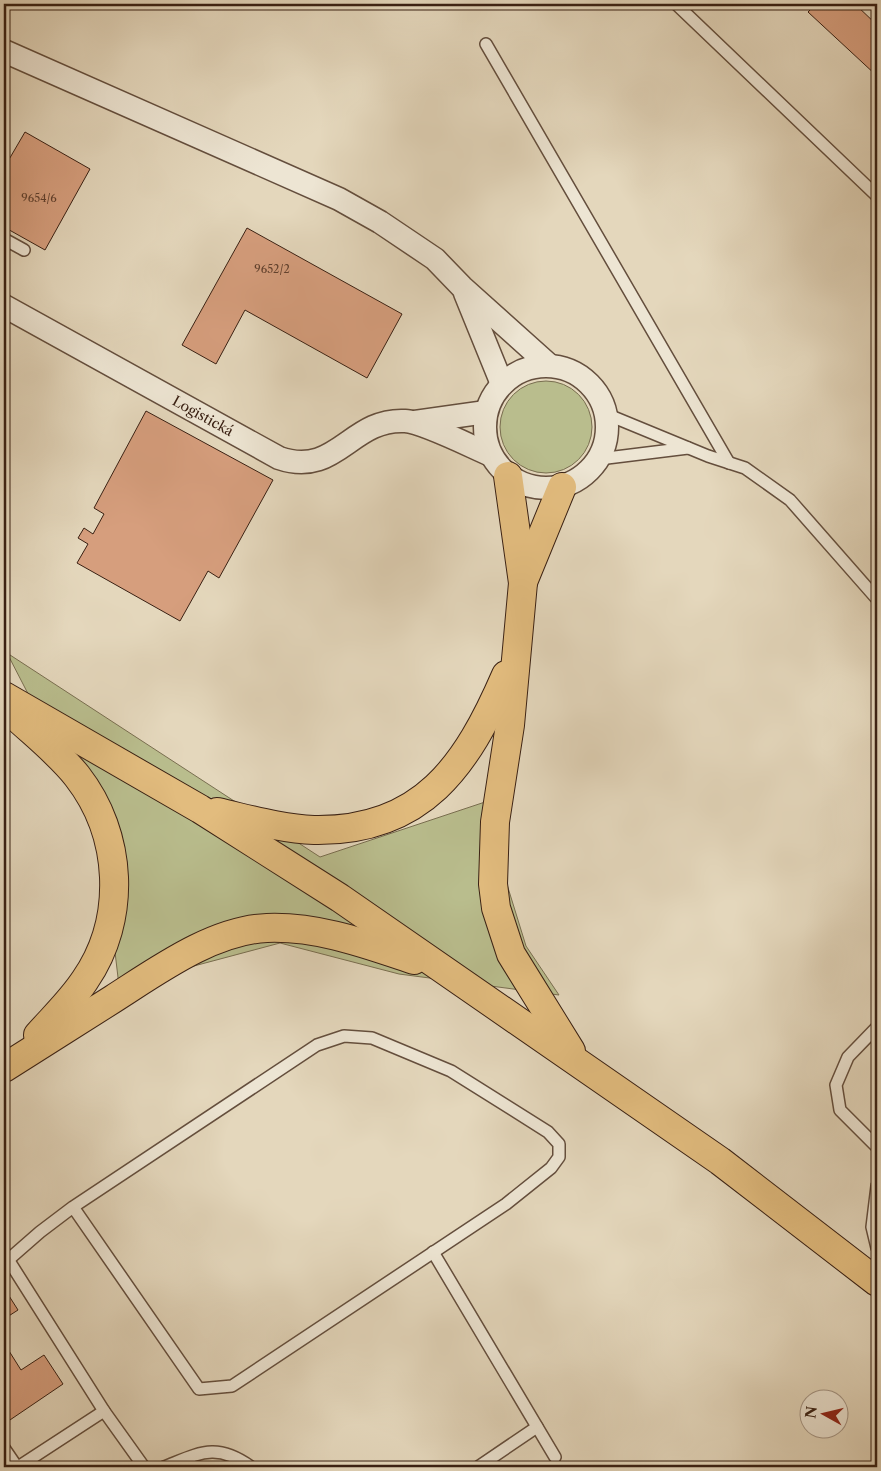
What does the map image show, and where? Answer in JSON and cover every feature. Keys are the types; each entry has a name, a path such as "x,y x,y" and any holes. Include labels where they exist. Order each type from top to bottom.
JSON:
{"main road":[{"path":"500,465 523,583"},
{"path":"562,487 523,583 514,656 510,725 495,822 493,884 496,908 510,954 577,1061"},
{"path":"200,809 314,830 347,828 380,821 406,810 448,776 462,759 488,716 514,656"},
{"path":"4,696 200,809 340,898 720,1161 877,1282"},
{"path":"4,704 63,760 90,794 107,832 113,858 115,883 113,909 108,934 86,980 8,1065"},
{"path":"8,1065 155,972 214,940 238,932 265,928 294,928 324,933 355,939 446,971"}],"street":[{"path":"4,51 339,199 380,222 435,259 462,287 548,365"},
{"path":"462,287 502,384"},
{"name":"Logistická","path":"4,306 278,458 291,462 318,461 330,456 364,430 388,422 411,422 486,412"},
{"path":"411,422 500,465 533,488 562,487 576,481 589,472 599,459 607,433 606,414 598,395 585,379 573,371 548,365 523,370 502,384 492,397 486,412 485,434 500,465"}],"lane":[{"path":"676,4 877,196"},
{"path":"486,44 728,462"},
{"path":"4,239 24,250"},
{"path":"606,414 745,468 790,500 877,599"},
{"path":"599,459 690,448"},
{"path":"877,1027 848,1057 836,1085 840,1110 877,1147"},
{"path":"73,1207 199,1389 232,1386 506,1204 551,1168 559,1157 559,1144 548,1132 451,1071 372,1038 344,1036 317,1045 73,1207 6,1257 104,1411 144,1467"},
{"path":"877,1186 872,1227 877,1248"},
{"path":"433,1252 555,1457"},
{"path":"4,1448 17,1467 104,1411"},
{"path":"478,1467 537,1427"},
{"path":"164,1467 205,1452 235,1456 251,1467"}],"green space":[{"path":"537,381 555,381 572,388 585,401 592,418 592,436 585,453 572,466 555,473 537,473 520,466 507,453 500,436 500,418 507,401 520,388"},
{"path":"7,653 320,857 509,794 505,878 526,946 559,995 399,974 280,943 119,986 105,867 71,777"}],"building":[{"path":"816,4 855,4 877,25 877,76 808,12"},
{"path":"25,132 90,169 45,250 4,227 4,168"},
{"path":"247,228 402,314 367,378 245,310 216,364 182,345"},
{"path":"146,411 273,480 219,578 208,571 180,621 77,563 88,544 78,538 84,528 93,534 104,514 94,508"},
{"path":"4,1288 18,1310 4,1319"},
{"path":"4,1343 21,1370 44,1355 63,1384 4,1424"}]}
